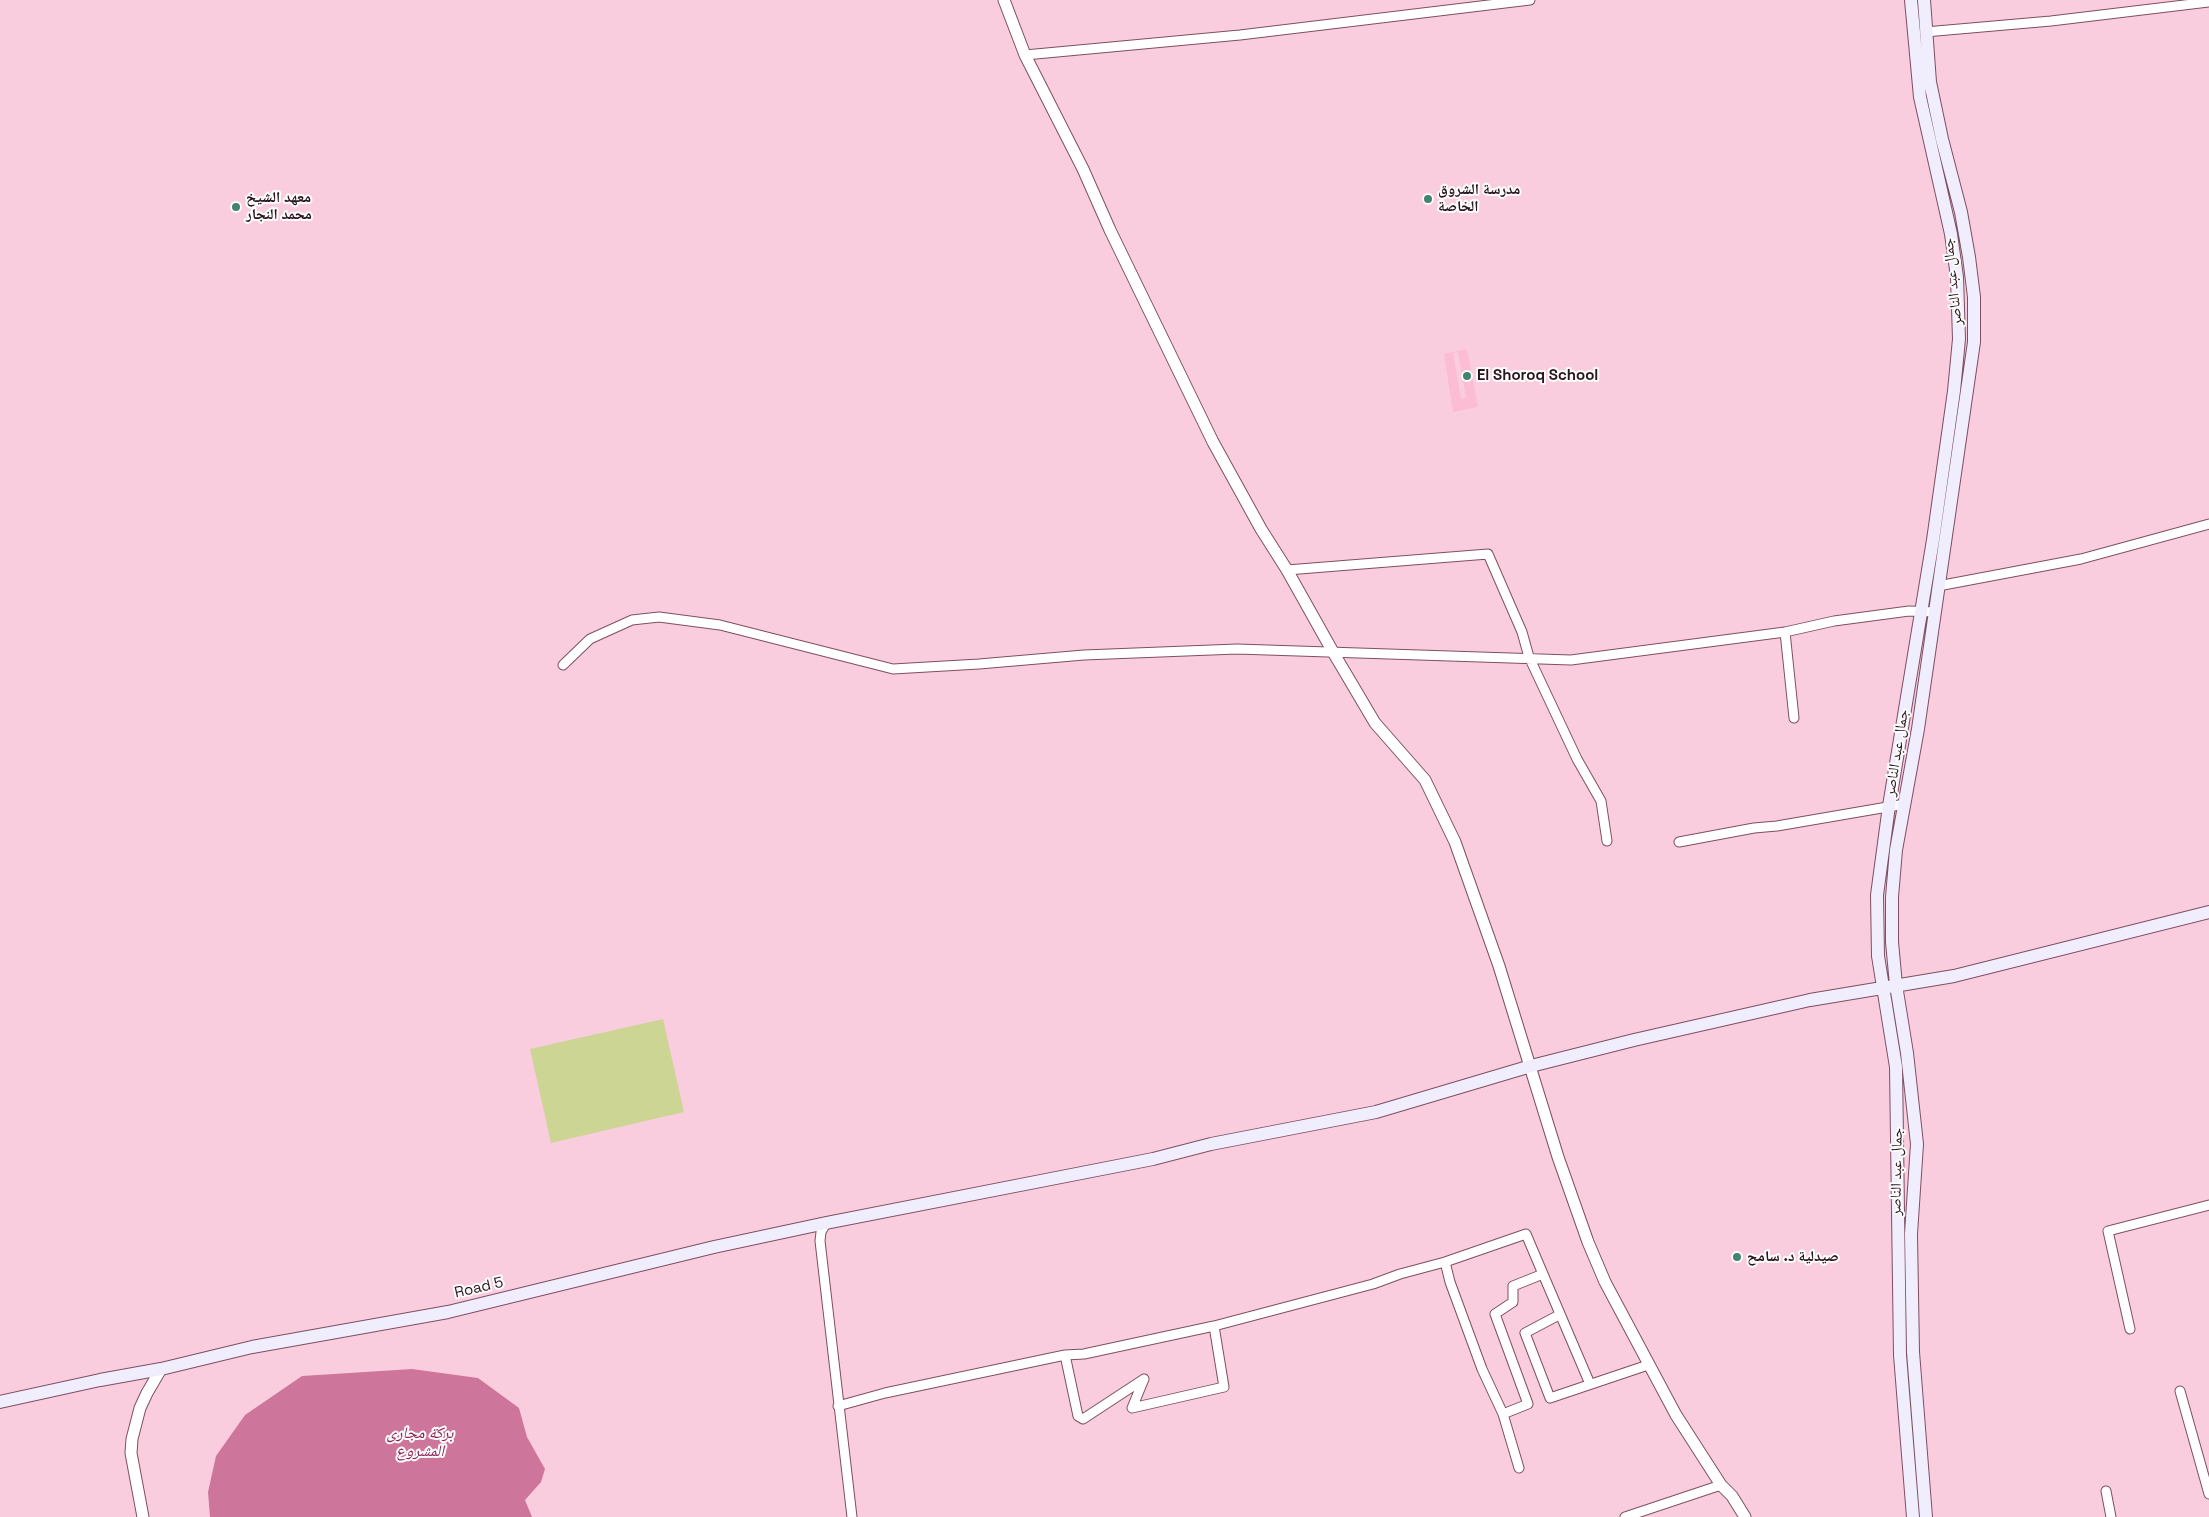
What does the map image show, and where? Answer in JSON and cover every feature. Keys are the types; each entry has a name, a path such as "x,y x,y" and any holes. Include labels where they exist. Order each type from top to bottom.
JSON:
{"main road":[{"name":"جمال عبد الناصر","path":"1911,0 1920,97 1951,234 1957,277 1959,339 1929,612 1905,804 1896,850 1892,897 1892,942 1896,985 1917,1144 1912,1234 1914,1352 1926,1517"},
{"name":"جمال عبد الناصر","path":"1913,1517 1900,1355 1896,1067 1878,956 1877,895 1889,806 1929,612 1938,586 1974,342 1974,297 1961,212 1942,139 1930,82 1924,0"},
{"name":"Road 5","path":"0,1402 161,1369 252,1347 448,1312 714,1247 826,1223 1153,1159 1211,1144 1357,1116 1531,1066 1634,1040 1810,1000 1954,976 2209,912"}],"street":[{"path":"1004,0 1025,55 1083,169 1110,230 1213,442 1261,529 1287,570 1375,723 1425,780 1434,798 1458,851 1499,966 1558,1157 1588,1242 1605,1282 1676,1415 1721,1485 1732,1496 1745,1517"},
{"path":"1025,55 1240,35 1530,0"},
{"path":"1925,32 2209,2"},
{"path":"1938,586 2081,559 2209,524"},
{"path":"1287,570 1488,554 1522,632 1529,657 1577,760 1601,801 1607,841"},
{"path":"563,665 590,640 632,620 658,616 720,625 893,669 1084,655 1237,649 1529,657 1571,660 1784,632 1834,621 1909,611 1929,612"},
{"path":"1784,632 1794,718"},
{"path":"1679,842 1905,804"},
{"path":"2130,1330 2108,1231 2209,1205"},
{"path":"826,1223 820,1232 820,1241 852,1517"},
{"path":"838,1406 885,1393 1214,1326 1353,1290 1400,1274 1445,1262 1526,1234 1590,1384"},
{"path":"1445,1262 1450,1282 1482,1369 1503,1414 1519,1468"},
{"path":"1503,1414 1528,1404 1495,1314 1513,1302 1513,1286 1543,1274"},
{"path":"1560,1315 1525,1333 1550,1398 1648,1364"},
{"path":"1065,1355 1078,1416 1083,1419 1144,1379 1132,1408 1224,1387 1214,1326"},
{"path":"143,1517 131,1453 132,1439 134,1425 143,1400 161,1369"},
{"path":"2180,1391 2209,1494"},
{"path":"1625,1517 1721,1485"},
{"path":"2106,1491 2111,1517"}],"shaded area":[{"name":"El Shoroq School","path":"1467,349 1478,407 1453,412 1444,354","holes":["1458,352 1466,398 1461,399 1453,353"]}],"green space":[{"path":"663,1019 684,1112 551,1143 530,1049"}],"water":[{"name":"بركة مجارى المشروع","path":"412,1369 478,1378 519,1408 527,1437 545,1469 541,1482 525,1500 532,1517 210,1517 208,1492 216,1456 245,1415 302,1376"}],"place":[{"name":"مدرسة الشروق الخاصة","path":"1428,199"},
{"name":"معهد الشيخ محمد النجار","path":"236,207"},
{"name":"El Shoroq School","path":"1467,376"},
{"name":"صيدلية د. سامح","path":"1737,1257"}]}
